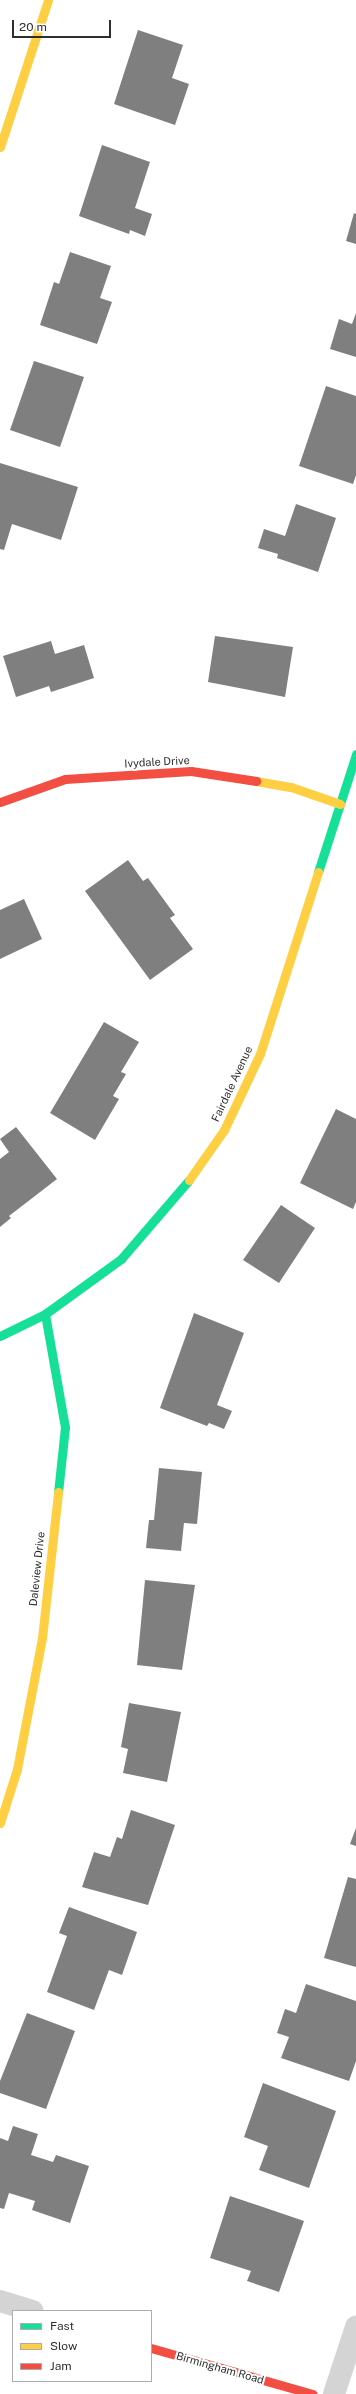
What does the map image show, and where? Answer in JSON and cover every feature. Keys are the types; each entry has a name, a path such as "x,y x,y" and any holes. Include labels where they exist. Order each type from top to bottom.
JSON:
{"street":[{"path":"0,147 48,0"},
{"name":"Fairdale Avenue","path":"0,1336 45,1314 121,1259 183,1188 224,1130 260,1054 356,754"},
{"name":"Ivydale Drive","path":"0,802 65,779 191,771 291,786 340,804"},
{"name":"Daleview Drive","path":"0,1823 17,1769 42,1638 65,1427 45,1314"},
{"path":"0,2301 29,2310"},
{"path":"334,2394 356,2328"},
{"name":"Birmingham Road","path":"152,2348 313,2394"}],"building":[{"path":"138,30 183,45 172,78 189,84 175,125 114,104"},
{"path":"102,145 150,162 135,208 152,214 145,236 130,230 129,234 79,216"},
{"path":"354,213 356,214 356,244 346,241"},
{"path":"70,252 111,266 100,298 112,302 97,344 40,325 54,282 59,284"},
{"path":"356,313 356,357 330,349 339,319 352,324"},
{"path":"34,361 84,377 60,447 10,430"},
{"path":"326,386 356,396 356,475 353,484 299,466"},
{"path":"0,463 78,487 61,540 12,524 4,550 0,549"},
{"path":"296,504 336,518 318,572 277,558 278,554 258,548 264,529 285,536"},
{"path":"215,636 293,647 285,697 208,682"},
{"path":"51,641 55,654 84,645 94,678 51,692 49,686 16,697 3,656"},
{"path":"128,860 143,881 148,878 175,915 170,918 193,949 150,980 85,891"},
{"path":"24,899 42,939 0,959 0,910"},
{"path":"104,1022 139,1042 121,1072 126,1074 113,1096 119,1099 95,1140 50,1113"},
{"path":"336,1109 356,1119 356,1202 353,1209 300,1183"},
{"path":"16,1127 57,1179 9,1216 11,1218 0,1227 0,1159 9,1152 0,1139"},
{"path":"281,1205 315,1228 279,1283 243,1260"},
{"path":"194,1313 244,1333 217,1405 232,1411 224,1429 209,1423 207,1426 160,1408"},
{"path":"159,1468 202,1472 197,1524 184,1523 181,1551 146,1548 149,1520 154,1520"},
{"path":"145,1580 195,1585 182,1670 137,1665"},
{"path":"129,1703 181,1712 167,1782 123,1773 128,1749 121,1747"},
{"path":"131,1810 175,1825 148,1905 82,1887 94,1852 110,1857 117,1837 122,1839"},
{"path":"356,1828 356,1846 350,1844"},
{"path":"348,1877 356,1879 356,1967 324,1958"},
{"path":"69,1907 137,1932 122,1975 109,1970 94,2010 47,1992 67,1936 59,1933"},
{"path":"306,1984 356,2001 356,2061 349,2081 281,2058 289,2037 277,2033 285,2009 296,2013"},
{"path":"27,2013 75,2031 46,2109 0,2093 0,2081"},
{"path":"263,2083 336,2111 309,2188 259,2170 268,2146 244,2137"},
{"path":"13,2126 38,2134 31,2155 53,2162 56,2155 89,2166 70,2223 32,2210 35,2201 9,2193 4,2209 0,2208 0,2138 8,2141"},
{"path":"230,2196 304,2221 279,2292 247,2281 251,2271 210,2258"}],"traffic: fast":[{"path":"318,872 356,754"},
{"path":"0,1336 45,1314 121,1259 189,1180"},
{"path":"45,1314 65,1427 58,1492"}],"traffic: slow":[{"path":"0,147 48,0"},
{"path":"256,781 291,787 340,804"},
{"path":"189,1180 224,1130 260,1054 318,872"},
{"path":"0,1823 17,1769 42,1638 58,1492"}],"traffic: jam":[{"path":"0,802 65,779 191,771 256,781"},
{"path":"152,2348 313,2394"}]}
